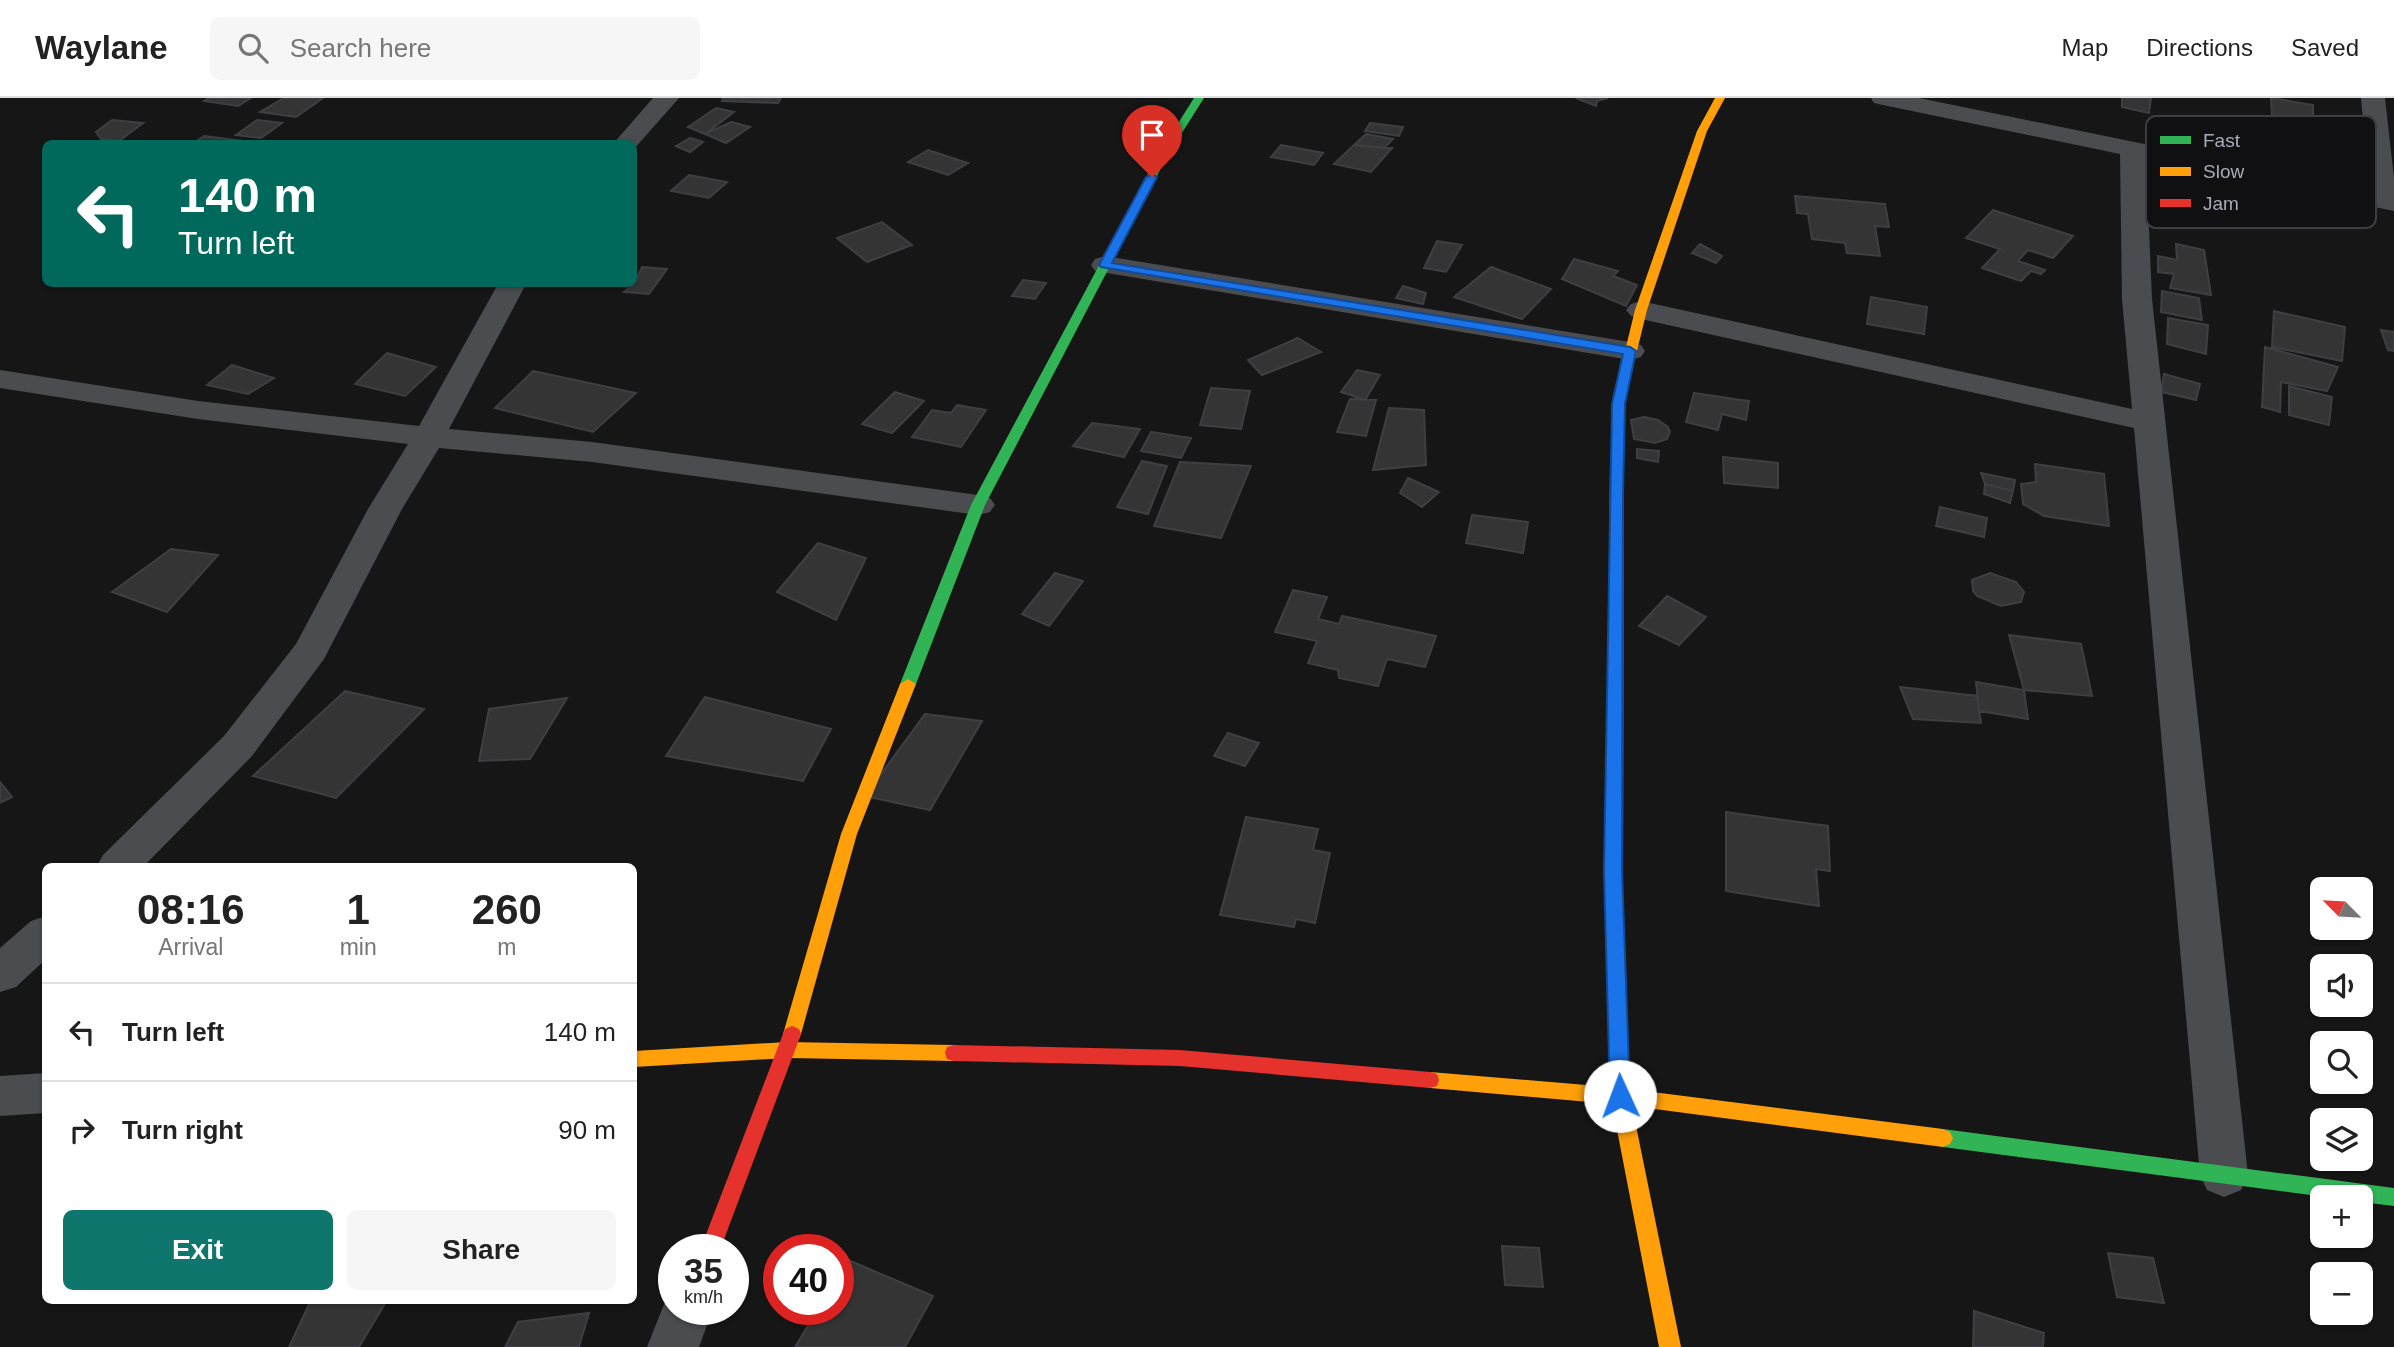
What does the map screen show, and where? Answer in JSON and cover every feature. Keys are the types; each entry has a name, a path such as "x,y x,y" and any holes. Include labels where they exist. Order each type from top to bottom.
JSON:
{"street":[{"path":"629,140 667,98"},
{"path":"716,1234 787,1050 849,834 978,505 1180,125 1199,98"},
{"path":"1670,1347 1620,1096 1613,871 1618,404 1641,310 1702,131 1720,98"},
{"path":"1883,98 2146,152"},
{"path":"2373,98 2376,116"},
{"path":"2376,119 2388,202"},
{"path":"2133,149 2137,299 2224,1175"},
{"path":"1105,265 1630,351"},
{"path":"121,863 238,746 311,650 385,509 429,437 510,287"},
{"path":"1641,310 2149,422"},
{"path":"0,379 198,410 429,437 592,452 978,505"},
{"path":"0,974 42,937"},
{"path":"637,1059 787,1050 1180,1058 1620,1096 2394,1197"},
{"path":"0,1096 42,1093"},
{"path":"673,1347 681,1325"}],"building":[{"path":"209,98 251,98 238,106 204,101"},
{"path":"284,98 323,98 296,117 260,112"},
{"path":"723,98 781,98 778,103 722,101"},
{"path":"1576,98 1608,98 1597,101 1596,106"},
{"path":"2122,98 2151,98 2149,113 2122,107"},
{"path":"2271,98 2313,105 2313,116 2272,116"},
{"path":"716,108 734,112 705,134 688,127"},
{"path":"112,120 143,123 120,140 101,139 96,132"},
{"path":"257,120 282,123 261,138 236,135"},
{"path":"731,122 750,127 726,143 705,134"},
{"path":"1370,123 1403,127 1399,136 1365,131"},
{"path":"1366,134 1393,139 1384,148 1354,145"},
{"path":"204,136 235,140 198,140"},
{"path":"690,138 703,142 690,152 676,146"},
{"path":"1281,145 1323,153 1314,165 1271,157"},
{"path":"1354,145 1392,148 1371,172 1334,164"},
{"path":"928,150 968,163 948,175 908,162"},
{"path":"689,175 727,182 709,198 671,191"},
{"path":"1795,196 1885,204 1889,227 1875,226 1880,256 1847,253 1845,243 1812,239 1808,214 1797,213"},
{"path":"1993,210 2073,236 2053,258 2028,250 2018,261 2045,270 2041,274 2031,271 2021,281 1982,268 2000,249 1966,238"},
{"path":"882,222 912,245 867,262 837,238"},
{"path":"1437,241 1462,245 1446,272 1424,268"},
{"path":"1700,244 1722,256 1716,263 1692,253"},
{"path":"2176,244 2204,250 2211,295 2170,288 2174,274 2158,272 2158,256 2177,260"},
{"path":"1574,259 1618,271 1613,276 1637,285 1626,306 1562,279"},
{"path":"642,267 667,269 649,294 624,292 630,287 637,287 637,278"},
{"path":"1491,267 1551,289 1522,319 1454,297"},
{"path":"1023,280 1046,283 1035,299 1012,296"},
{"path":"1403,286 1426,293 1423,304 1396,298"},
{"path":"2162,291 2199,298 2202,320 2161,312"},
{"path":"1871,297 1927,307 1924,334 1867,324"},
{"path":"2274,311 2345,327 2342,361 2272,347"},
{"path":"2168,318 2208,325 2206,354 2167,344"},
{"path":"2381,330 2394,332 2394,351 2388,350"},
{"path":"1298,338 1321,352 1262,375 1248,360"},
{"path":"2265,347 2338,367 2327,391 2281,382 2280,412 2262,407"},
{"path":"387,353 436,367 405,396 355,384"},
{"path":"232,365 274,378 248,394 207,385"},
{"path":"1357,370 1380,375 1365,400 1341,392"},
{"path":"533,371 636,393 593,432 495,408"},
{"path":"2164,374 2200,384 2196,400 2161,392"},
{"path":"2289,386 2332,397 2329,425 2289,415"},
{"path":"1211,388 1250,391 1241,429 1200,425"},
{"path":"895,392 924,401 892,433 862,424"},
{"path":"1694,393 1749,401 1746,420 1722,414 1718,430 1686,422"},
{"path":"1350,399 1376,400 1366,436 1337,432"},
{"path":"957,405 986,410 961,447 912,437 932,410 951,413"},
{"path":"1389,408 1424,410 1426,465 1373,470"},
{"path":"1644,417 1658,420 1668,427 1670,432 1667,439 1655,443 1634,439 1631,420"},
{"path":"1092,423 1140,429 1124,457 1073,446"},
{"path":"1151,432 1191,438 1181,458 1141,451"},
{"path":"1637,449 1659,451 1658,462 1637,458"},
{"path":"1723,457 1778,463 1778,488 1724,483"},
{"path":"1142,461 1167,466 1148,514 1117,507"},
{"path":"1180,462 1251,466 1221,538 1154,526"},
{"path":"2035,464 2104,474 2109,526 2044,516 2023,504 2021,484 2036,482"},
{"path":"1981,473 2015,480 2013,491 1985,484"},
{"path":"1408,478 1439,492 1422,507 1400,493"},
{"path":"1985,484 2013,491 2010,503 1984,494"},
{"path":"1940,507 1987,518 1984,537 1936,526"},
{"path":"1472,515 1528,522 1523,553 1466,543"},
{"path":"818,543 866,558 836,620 777,592"},
{"path":"171,549 218,555 167,612 112,592"},
{"path":"1055,573 1083,581 1049,626 1022,614"},
{"path":"1990,573 2016,582 2024,592 2021,602 2001,606 1977,596 1973,591 1972,580"},
{"path":"1293,590 1327,597 1318,619 1339,624 1342,616 1436,636 1425,667 1387,659 1378,686 1339,678 1338,670 1308,663 1317,641 1275,632"},
{"path":"1667,596 1706,617 1679,645 1639,626"},
{"path":"2009,635 2081,644 2092,696 2024,690"},
{"path":"1976,682 2024,690 2028,719 1979,711"},
{"path":"1900,687 1977,696 1981,723 1913,719"},
{"path":"345,691 424,709 336,798 253,776"},
{"path":"705,697 831,729 803,781 666,756"},
{"path":"567,698 530,759 479,761 489,709"},
{"path":"925,714 982,721 930,810 865,796"},
{"path":"1228,733 1259,743 1245,766 1214,756"},
{"path":"0,782 12,797 0,803"},
{"path":"1726,812 1828,826 1830,871 1816,869 1819,906 1726,891"},
{"path":"1246,817 1318,829 1313,850 1330,853 1315,923 1296,919 1294,927 1220,915"},
{"path":"1502,1246 1539,1248 1543,1287 1505,1285"},
{"path":"2108,1253 2153,1258 2164,1303 2117,1297"},
{"path":"854,1263 933,1296 905,1347 795,1347 808,1325 854,1325"},
{"path":"309,1304 385,1304 359,1347 289,1347"},
{"path":"1974,1311 2044,1333 2043,1347 1973,1347"},
{"path":"589,1313 579,1347 505,1347 518,1322"}],"traffic: fast":[{"path":"908,684 978,505 1163,155 1199,98"},
{"path":"1614,898 1617,462"},
{"path":"1943,1138 2394,1197"}],"traffic: slow":[{"path":"1617,462 1618,404 1641,310 1702,131 1720,98"},
{"path":"792,1034 849,834 908,684"},
{"path":"1614,898 1620,1096 1670,1347"},
{"path":"637,1059 787,1050 954,1053"},
{"path":"1430,1080 1620,1096 1943,1138"}],"traffic: jam":[{"path":"716,1234 792,1034"},
{"path":"954,1053 1180,1058 1430,1080"}],"route":[{"path":"1152,177 1105,265 1630,351 1618,404 1616,495 1613,871 1620,1096"}]}
